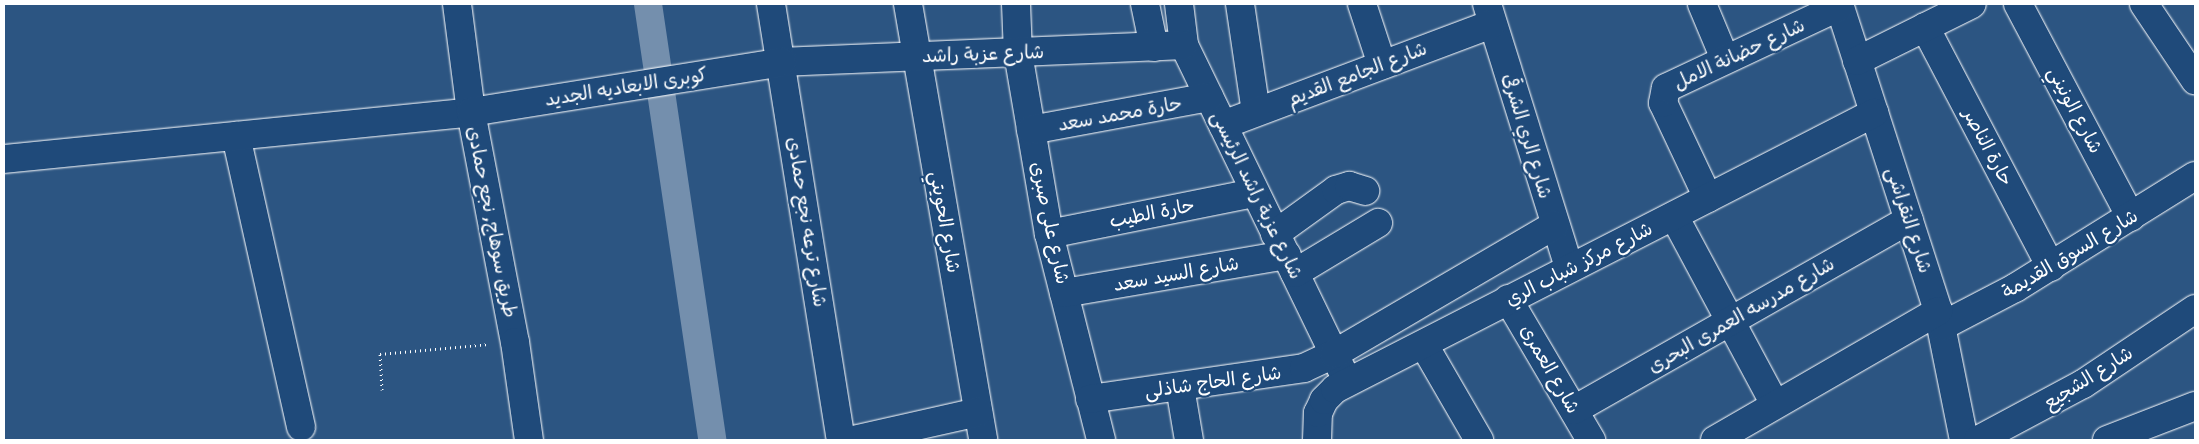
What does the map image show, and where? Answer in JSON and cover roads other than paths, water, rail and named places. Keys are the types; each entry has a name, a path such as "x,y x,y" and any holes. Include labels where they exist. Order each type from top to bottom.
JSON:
{"street":[{"name":"طريق سوهاج, نجع حمادى","path":"457,4 471,112 515,342 528,440"},
{"name":"شارع ترعه نجع حمادى","path":"771,4 782,62 841,440"},
{"name":"شارع الحويتي","path":"908,4 982,440"},
{"name":"شارع على صبرى","path":"1016,4 1018,53 1049,234 1101,440"},
{"path":"1145,4 1154,47"},
{"name":"شارع عزبة راشد الرئيسى","path":"1179,4 1184,45 1348,382"},
{"path":"1240,4 1256,112"},
{"path":"1362,4 1382,65"},
{"path":"1702,4 1725,59"},
{"path":"1857,61 1972,4"},
{"name":"شارع الونيني","path":"2018,4 2131,217"},
{"path":"2144,4 2195,80"},
{"name":"شارع حضانة الامل","path":"1708,198 1666,110 1663,95 1672,83 1839,5"},
{"name":"شارع النقراشى","path":"1839,5 1940,318 1964,440"},
{"name":"شارع الجامع القديم","path":"1223,125 1382,65 1489,14"},
{"name":"شارع الري الشرقى","path":"1489,14 1569,268"},
{"name":"حارة الناصر","path":"1924,27 2051,267"},
{"name":"شارع عزبة راشد","path":"782,62 1184,45"},
{"name":"كوبرى الابعاديه الجديد","path":"4,159 471,112 782,62"},
{"name":"حارة محمد سعد","path":"1032,130 1209,97"},
{"name":"شارع مركز شباب الري","path":"1317,440 1318,413 1324,400 1348,382 1424,345 1508,299 1874,113"},
{"path":"236,136 301,427"},
{"name":"شارع السوق القديمة","path":"1714,440 1775,404 1940,318 2051,267 2195,176"},
{"path":"1286,254 1336,190 1349,186 1365,191"},
{"name":"حارة الطيب","path":"1049,234 1255,193"},
{"path":"1674,216 1775,404"},
{"name":"شارع مدرسه العمرى البحرى","path":"1574,410 1909,220"},
{"path":"1286,254 1378,223"},
{"name":"شارع الحاج شاذلى","path":"1090,399 1284,372 1334,354 1554,225"},
{"name":"شارع السيد سعد","path":"1064,293 1286,254"},
{"name":"شارع العمرى","path":"1508,299 1591,440"},
{"name":"شارع الشجيع","path":"1978,440 2083,384 2195,309"},
{"path":"1424,345 1479,440"},
{"path":"1180,386 1189,440"},
{"path":"2107,440 2141,434 2195,406"},
{"path":"853,440 978,412"}],"waterway":[{"path":"648,4 712,440"}]}
